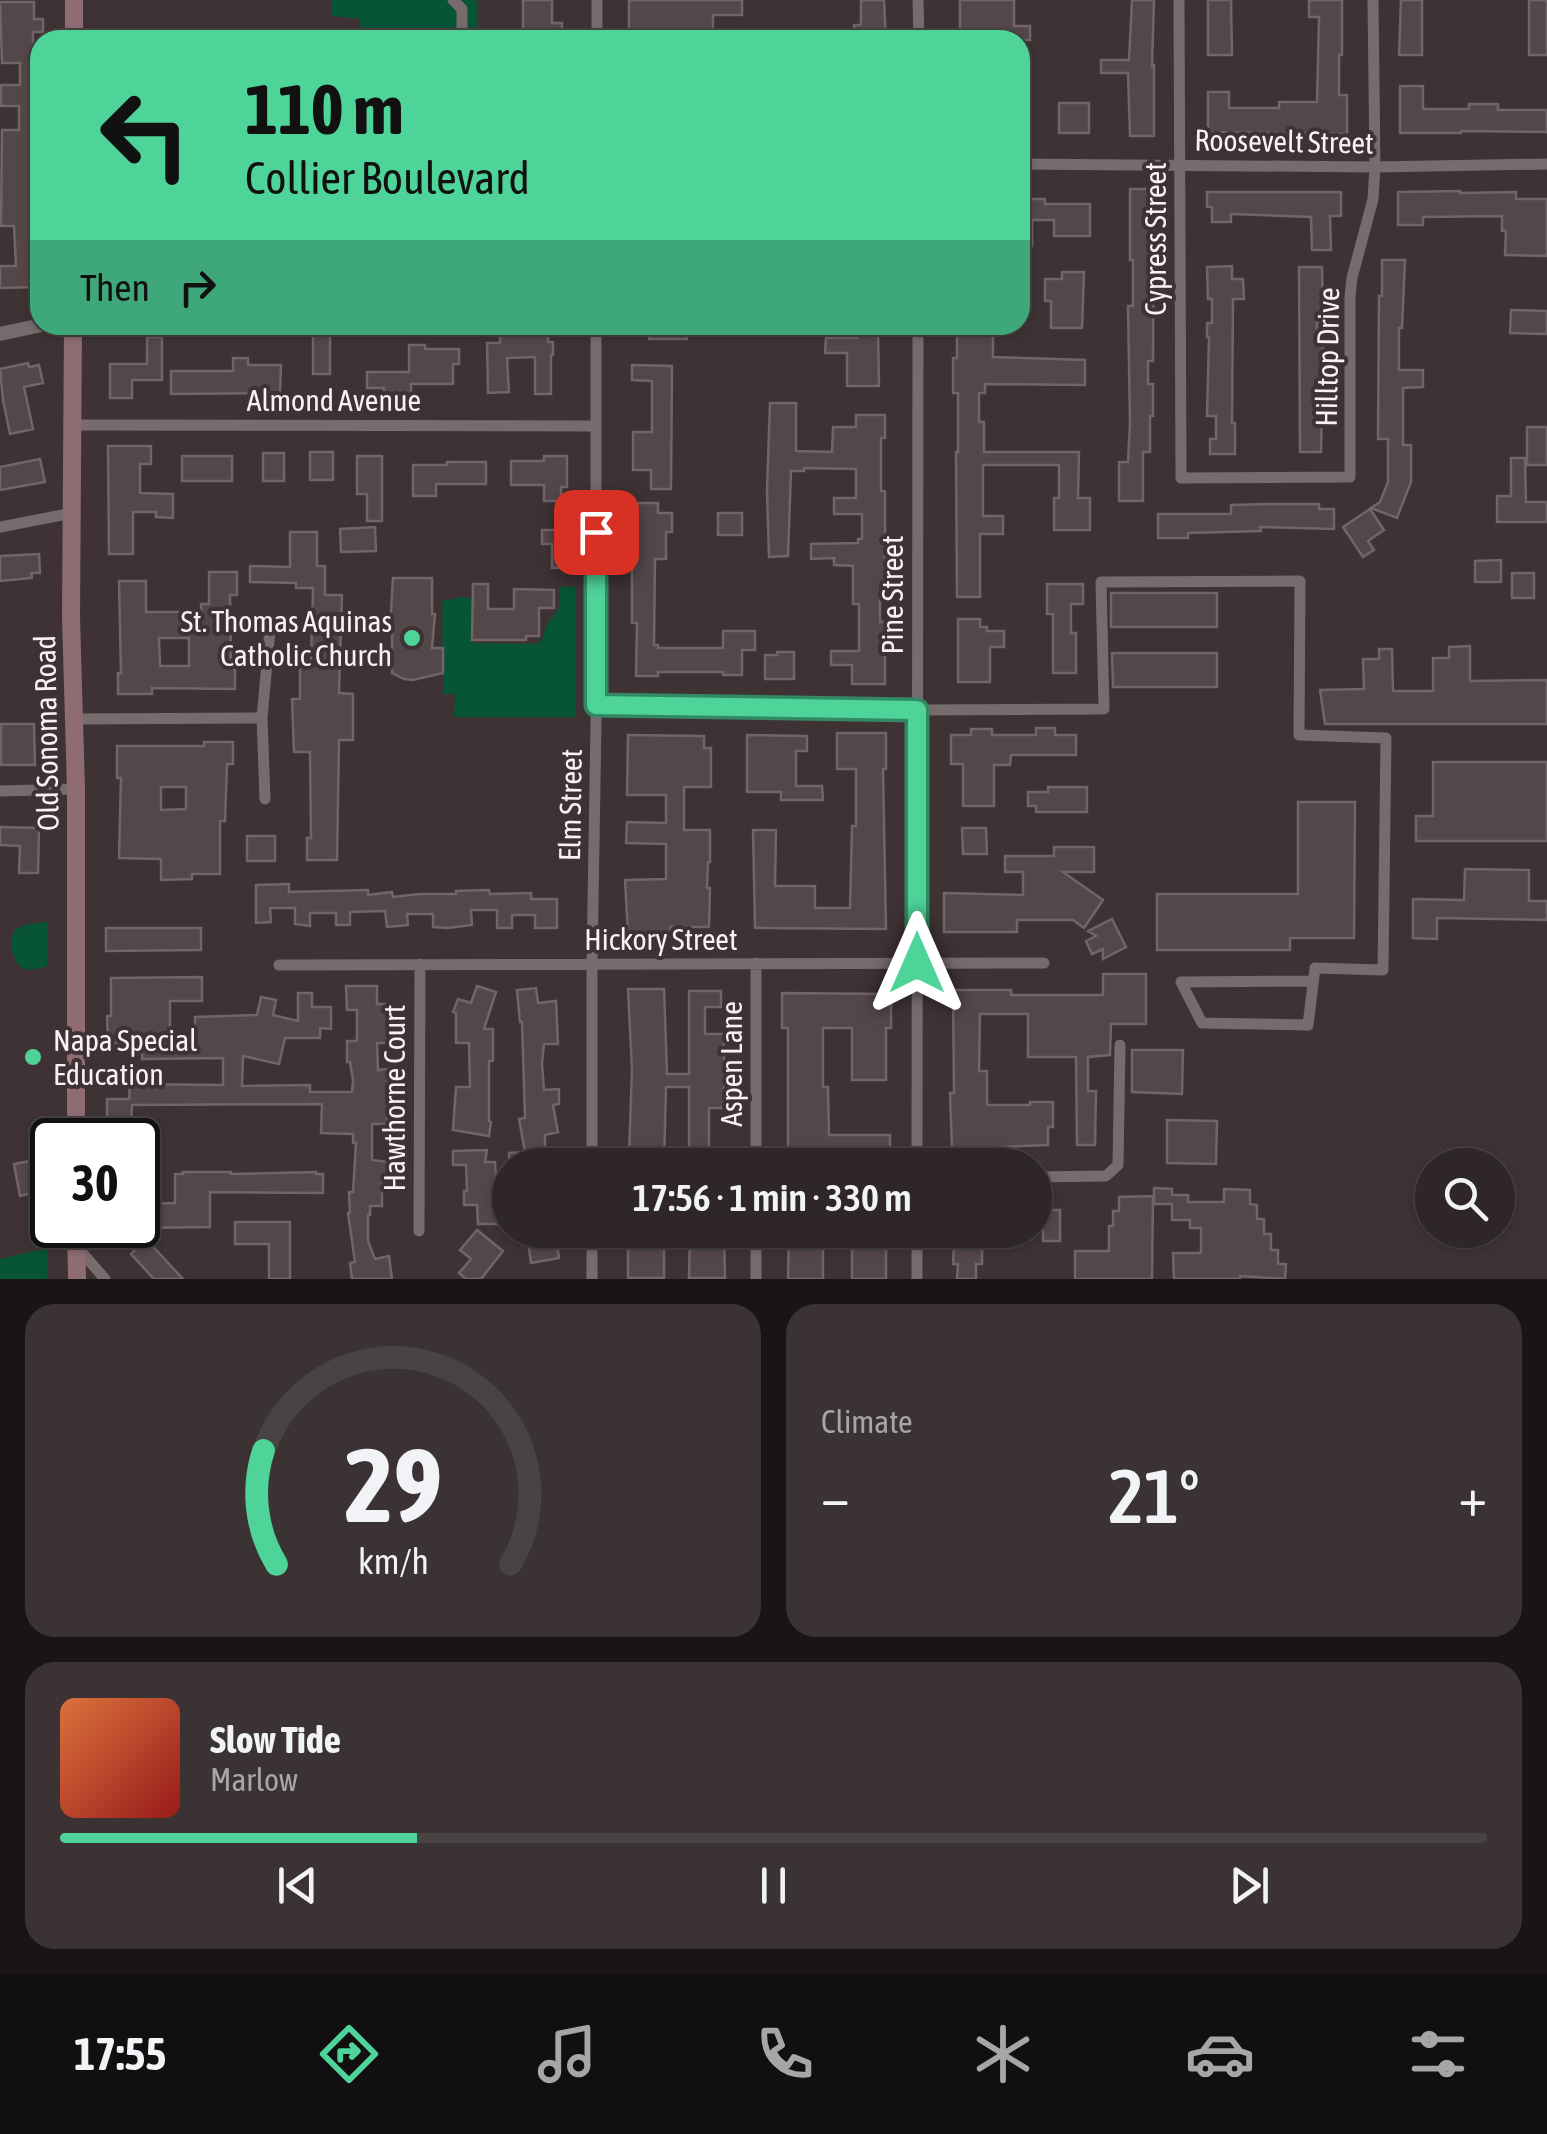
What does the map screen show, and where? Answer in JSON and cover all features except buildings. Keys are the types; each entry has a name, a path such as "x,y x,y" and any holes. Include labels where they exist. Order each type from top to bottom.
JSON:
{"main road":[{"path":"74,0 74,30"},
{"name":"Old Sonoma Road","path":"73,335 76,1118"},
{"path":"76,1248 77,1279"}],"street":[{"path":"453,0 462,8 462,30"},
{"path":"597,0 597,30"},
{"path":"918,0 918,30"},
{"name":"Cypress Street","path":"1180,0 1181,478 1350,478"},
{"name":"Hilltop Drive","path":"1350,478 1350,296 1369,219 1375,167 1372,0"},
{"name":"Roosevelt Street","path":"1030,164 1547,164"},
{"path":"0,334 30,328"},
{"name":"Elm Street","path":"592,1148 596,335"},
{"name":"Pine Street","path":"917,1148 918,335"},
{"name":"Almond Avenue","path":"72,425 596,426"},
{"path":"0,528 72,513"},
{"path":"596,705 1104,709 1101,582 1300,581 1299,735 1386,738 1383,970 1315,968 1314,981 1308,1024 1202,1022 1181,982 1314,981"},
{"path":"265,799 262,718 270,630"},
{"path":"74,719 262,718"},
{"path":"0,791 76,789"},
{"name":"Hickory Street","path":"279,965 1044,963"},
{"name":"Hawthorne Court","path":"419,1231 420,964"},
{"name":"Aspen Lane","path":"756,964 756,1148"},
{"path":"1052,1176 1106,1176 1118,1165 1120,1046"},
{"path":"78,1248 105,1279"},
{"path":"592,1248 592,1279"},
{"path":"756,1248 756,1279"},
{"path":"917,1248 917,1279"}],"green space":[{"path":"331,0 477,0 478,30 360,30 360,19 331,16"},
{"path":"559,587 575,587 575,717 454,717 455,694 443,694 442,601 471,598 471,643 537,644 559,608"},
{"path":"47,922 47,966 22,968 12,950 15,930"},
{"path":"47,1248 47,1279 0,1279 0,1259"}],"place":[{"name":"St. Thomas Aquinas Catholic Church","path":"412,638"},
{"name":"Napa Special Education","path":"33,1057"}],"route":[{"path":"596,532 596,705 917,710 917,963"}]}
